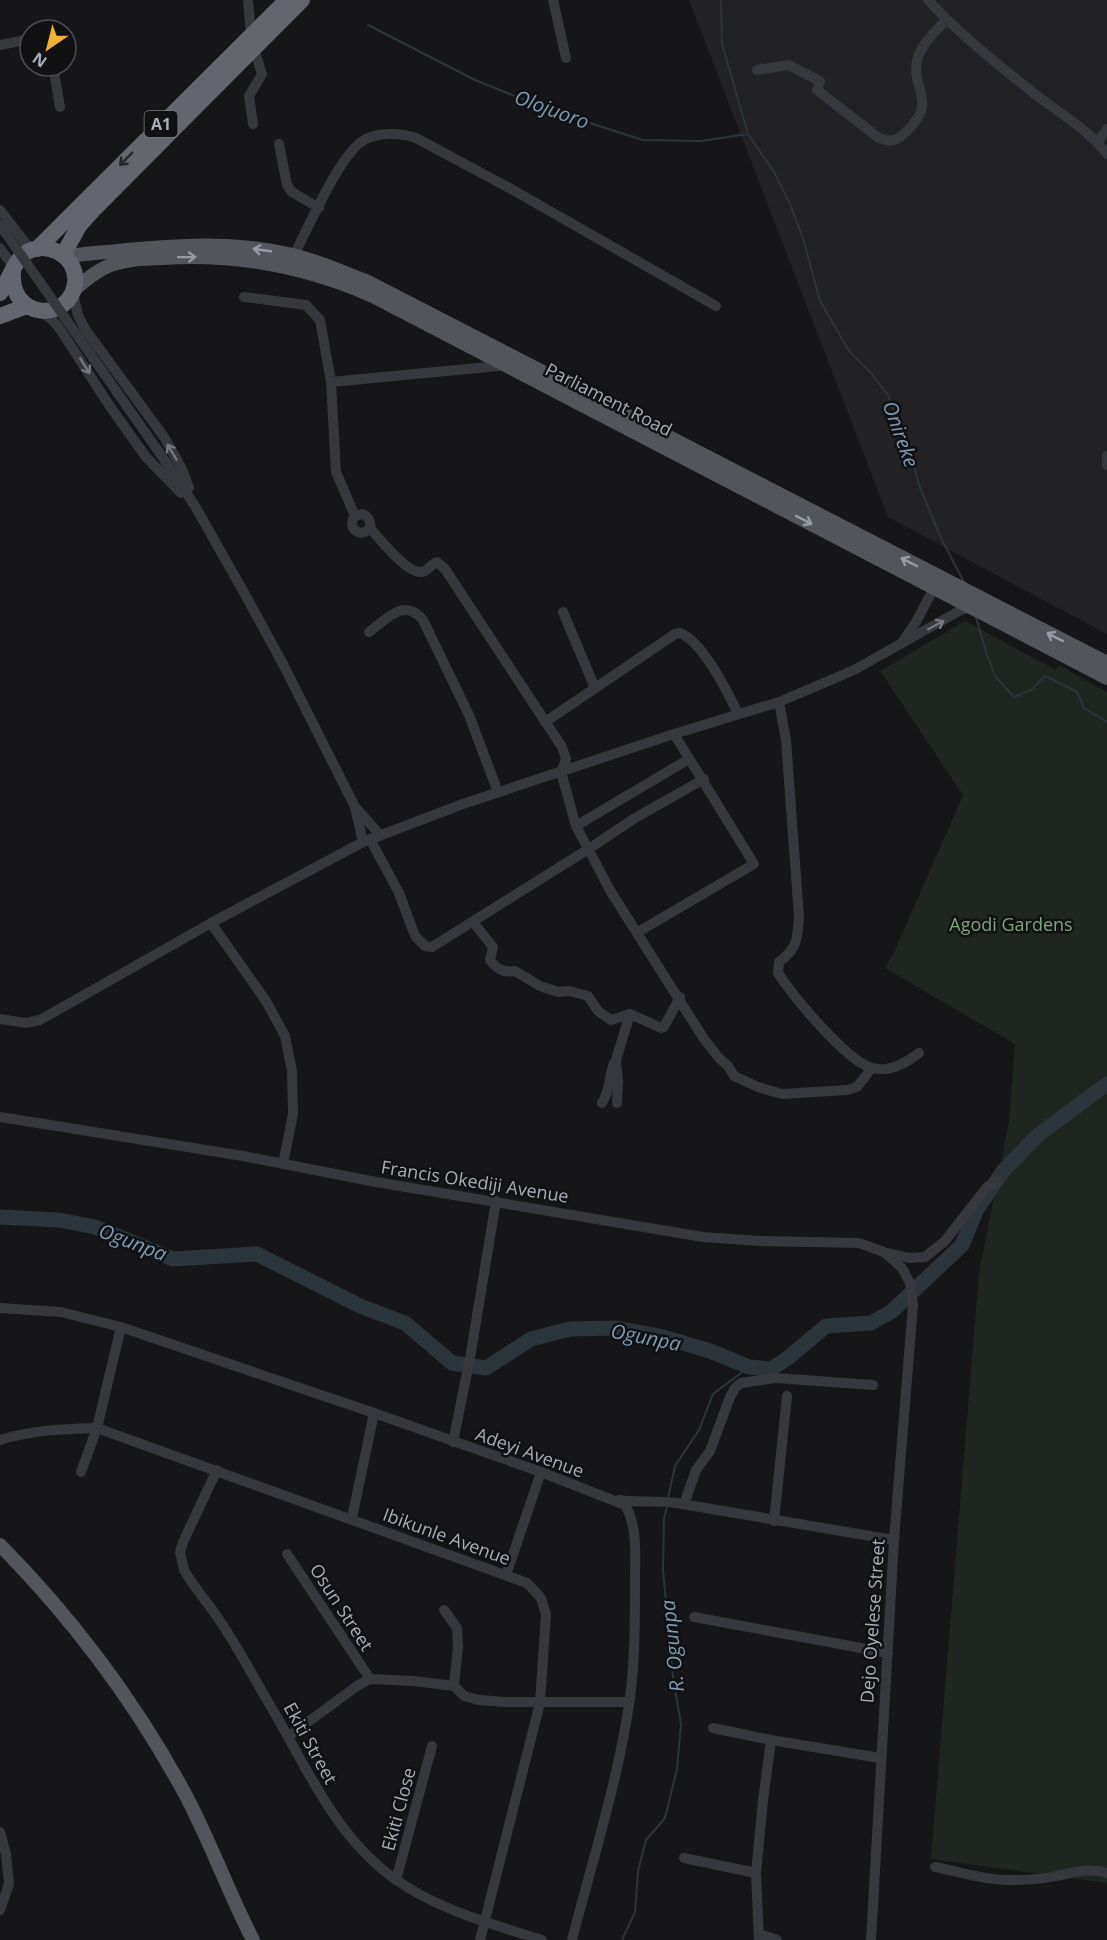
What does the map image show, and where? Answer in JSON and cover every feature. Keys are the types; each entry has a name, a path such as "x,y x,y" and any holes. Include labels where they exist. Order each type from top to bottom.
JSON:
{"highway":[{"name":"A1","path":"64,255 83,221 255,42 287,0"},
{"name":"A1","path":"34,249 302,0"},
{"path":"0,293 21,257 34,249 46,248 64,255 75,272 73,292 66,302 56,309 44,311 30,308 0,316"},
{"path":"14,270 12,282 15,292 30,308"}],"main road":[{"name":"Parliament Road","path":"64,255 182,245 244,248 294,255 366,281 511,363"},
{"name":"Parliament Road","path":"73,292 97,272 132,260 212,256 276,264 342,283 511,363 937,582 1107,678"},
{"name":"Parliament Road","path":"970,601 1107,663"},
{"path":"0,1545 86,1641 147,1729 184,1793 254,1940"},
{"path":"243,1920 243,1940"}],"street":[{"path":"248,0 262,74 249,96 253,124"},
{"path":"553,0 566,58"},
{"path":"928,0 946,20 1098,142 1107,154"},
{"path":"757,70 788,65 797,68 820,81 817,90 879,138 889,141 898,138 916,120 922,109 915,70 929,38 946,20"},
{"path":"0,45 18,41"},
{"path":"55,78 60,107"},
{"path":"1098,142 1107,129"},
{"path":"294,255 342,165 355,147 366,139 383,135 405,134 513,190 716,306"},
{"path":"279,144 287,185 292,192 319,208"},
{"path":"0,210 34,249"},
{"path":"0,225 195,506 253,608 399,893 419,942 432,947 635,818 704,779"},
{"path":"0,248 14,270"},
{"path":"73,292 78,315 85,329 175,455 195,506"},
{"path":"244,297 306,305 320,320 331,382 336,472 355,516 363,514 367,516 371,523 370,528 397,558 417,572 423,572 437,562 443,566 562,747 566,759 561,772 576,826 587,850 704,1039 719,1058 734,1076 758,1087 782,1094 847,1090 857,1087 872,1068"},
{"path":"30,308 49,317 58,326 146,457 195,506"},
{"path":"331,382 511,363"},
{"path":"1107,456 1107,465"},
{"path":"901,644 916,622 937,582"},
{"path":"0,1019 26,1023 40,1020 211,922 371,839 498,792 780,702 854,670 968,608 970,601"},
{"path":"369,632 401,609 409,609 423,620 469,715 498,792"},
{"path":"563,612 595,688"},
{"path":"545,722 675,634 680,633 688,638 708,660 726,688 738,714"},
{"path":"780,702 786,740 799,917 797,943 790,954 779,962 778,973 792,995 826,1032 860,1062 872,1068 889,1069 907,1063 919,1053"},
{"path":"638,932 754,864 704,779 674,734"},
{"path":"576,826 689,759"},
{"path":"355,807 371,839"},
{"path":"211,922 266,1001 285,1036 292,1071 293,1114 283,1164"},
{"path":"473,922 493,947 490,960 497,969 507,972 515,971 540,986 558,992 570,991 588,996 598,1011 611,1020 630,1014 661,1028 680,997"},
{"path":"602,1103 606,1097 610,1074 630,1014"},
{"path":"616,1060 617,1103"},
{"name":"Francis Okediji Avenue","path":"0,1117 703,1237 859,1244 884,1252 902,1268 910,1283 913,1305"},
{"path":"884,1252 909,1258 925,1257 945,1241 987,1187 997,1180"},
{"path":"453,1442 470,1358 496,1201"},
{"name":"Dejo Oyelese Street","path":"871,1940 894,1540 913,1305"},
{"name":"Adeyi Avenue","path":"0,1308 61,1312 121,1327 374,1413 541,1472 625,1505 633,1524 635,1630 629,1702 618,1763 572,1940"},
{"path":"81,1472 97,1428 121,1327"},
{"path":"680,1504 696,1470 710,1451 729,1397 741,1383 775,1378 873,1385"},
{"path":"774,1521 787,1396"},
{"path":"352,1518 374,1413"},
{"name":"Ibikunle Avenue","path":"0,1440 21,1433 97,1428 352,1518 527,1583 541,1598 546,1614 540,1703 480,1940"},
{"name":"Ekiti Street","path":"217,1470 183,1542 180,1561 219,1619 289,1736 327,1806 344,1830 383,1870 396,1880 438,1904 542,1940"},
{"path":"506,1575 541,1472"},
{"path":"608,1498 637,1503 656,1500 894,1540"},
{"name":"Osun Street","path":"287,1554 370,1679"},
{"path":"444,1610 457,1628 458,1646 454,1686"},
{"path":"694,1617 888,1653"},
{"path":"289,1736 370,1679 454,1686 464,1696 479,1700 540,1703 629,1702"},
{"path":"713,1728 880,1758"},
{"path":"771,1740 756,1873 759,1937 777,1940"},
{"name":"Ekiti Close","path":"396,1880 432,1746"},
{"path":"0,1832 6,1854 9,1884 0,1910"},
{"path":"684,1858 756,1873"},
{"path":"935,1867 1011,1881 1058,1876 1080,1870 1097,1870 1107,1873"}],"shaded area":[{"path":"689,0 1107,0 1107,634 888,517"}],"green space":[{"name":"Agodi Gardens","path":"965,621 1056,670 1059,665 1107,692 1107,1883 931,1859 979,1273 1009,1122 1015,1044 885,968 963,795 880,671"}],"waterway":[{"name":"Onireke","path":"721,0 722,44 748,134 774,172 790,204 803,238 820,301 849,351 871,373 888,395 910,451 919,485 941,538 965,584"},
{"name":"Olojuoro","path":"368,25 475,80 552,111 643,140 701,141 748,134"},
{"name":"Onireke","path":"976,617 995,676 1014,697 1031,690 1045,676 1077,692 1084,708 1107,722"},
{"name":"Ogunpa","path":"0,1217 59,1220 95,1227 173,1259 257,1254 360,1306 405,1323 452,1363 486,1368 531,1339 570,1329 614,1328 663,1337 710,1351 749,1367 771,1369 788,1358 826,1326 871,1323 891,1312 962,1245 977,1209 1004,1170 1038,1135 1107,1084"},
{"name":"R. Ogunpa","path":"668,1498 675,1466 699,1430 713,1394 749,1367"},
{"name":"R. Ogunpa","path":"622,1940 635,1912 638,1871 646,1840 665,1818 677,1769 681,1724 673,1678 663,1570 664,1518 667,1507"}]}
